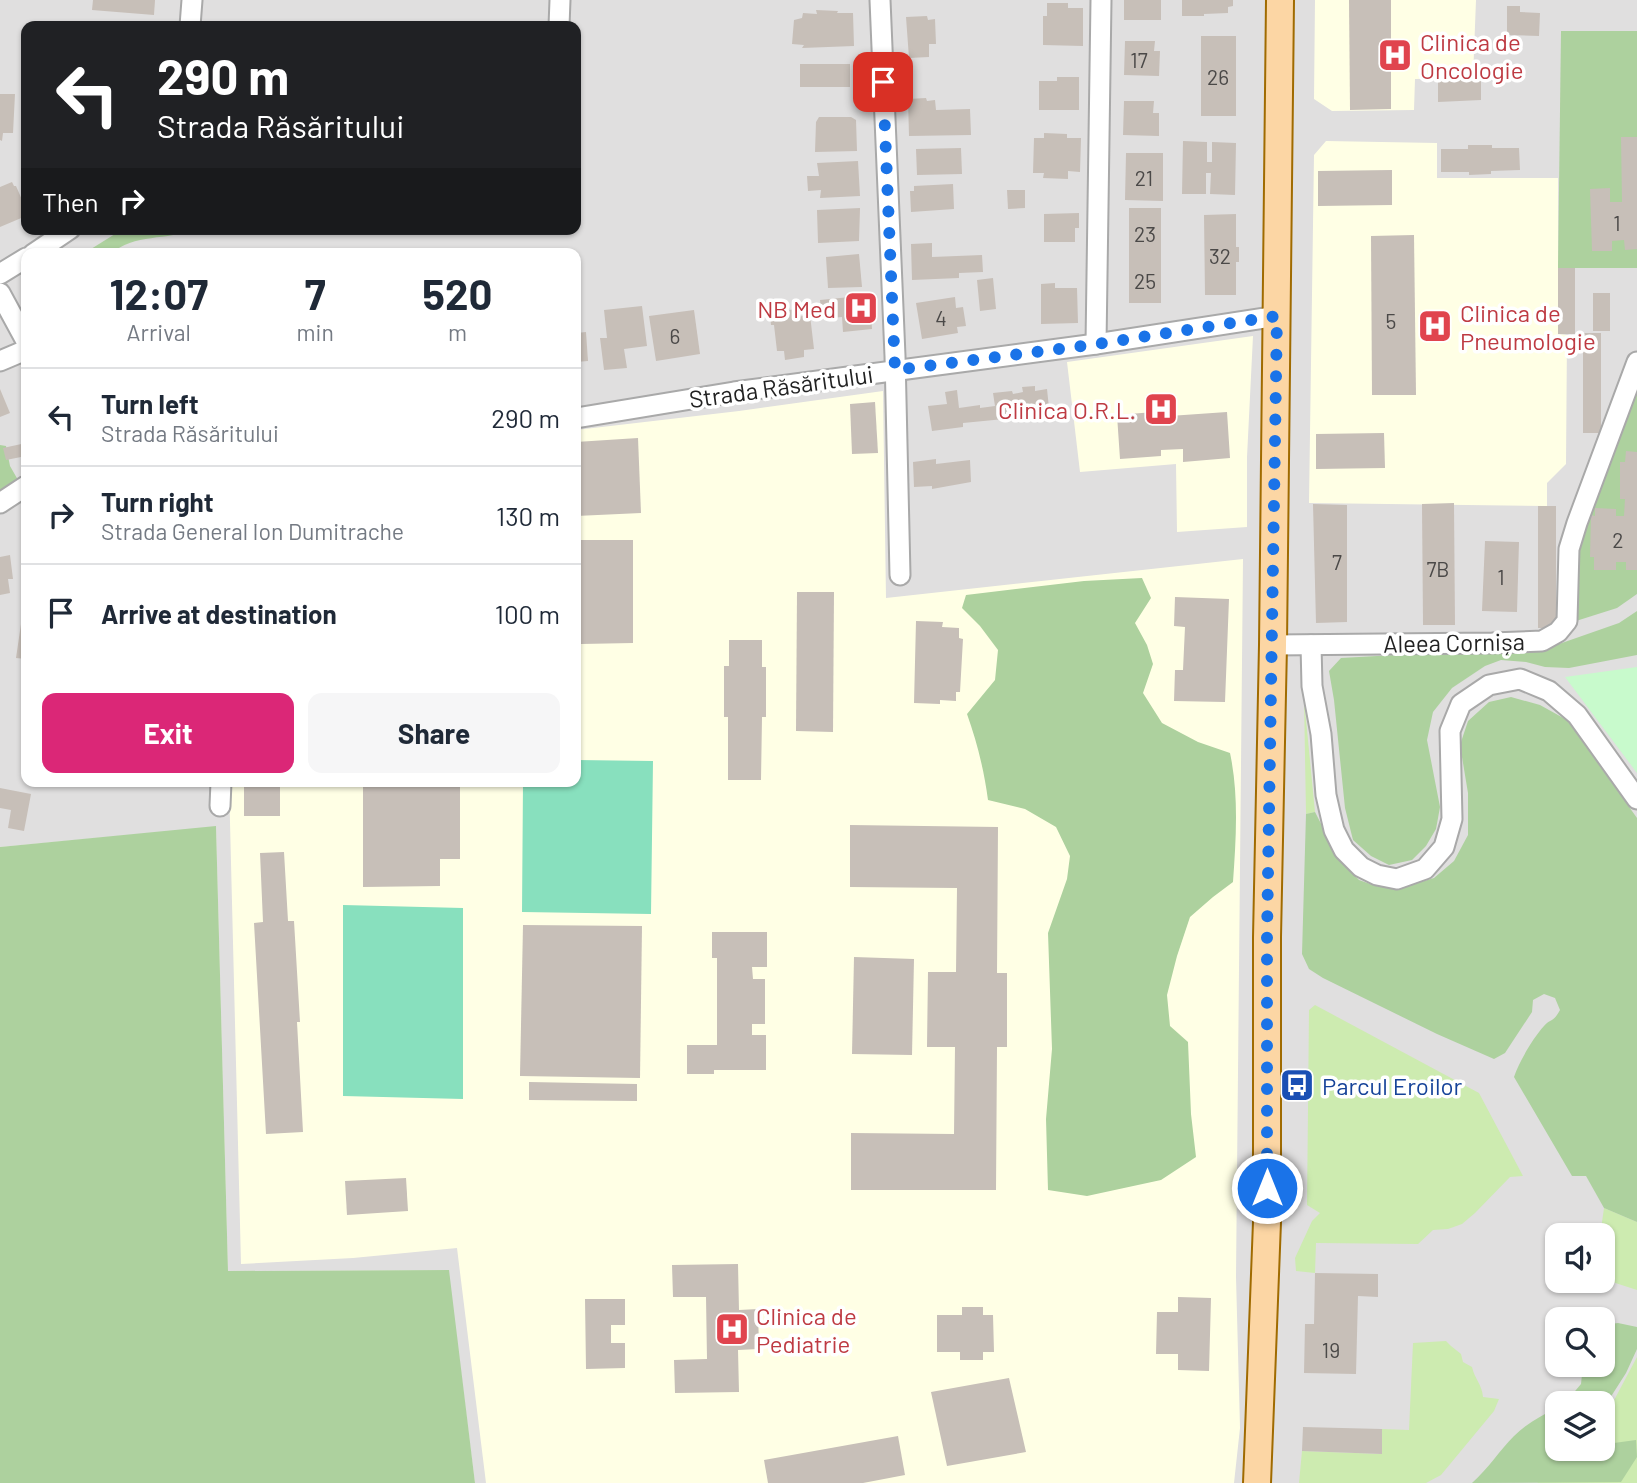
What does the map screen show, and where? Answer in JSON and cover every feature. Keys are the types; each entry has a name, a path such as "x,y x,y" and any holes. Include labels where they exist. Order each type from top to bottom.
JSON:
{"main road":[{"path":"1257,1483 1267,1222 1267,937 1280,0"}],"street":[{"path":"190,21 192,0"},
{"path":"559,21 560,0"},
{"path":"880,0 895,370 900,575"},
{"path":"1097,344 1101,0"},
{"path":"42,248 62,235"},
{"path":"0,274 21,261"},
{"path":"0,293 21,332"},
{"name":"Strada Răsăritului","path":"581,417 734,392 1097,344 1277,316"},
{"path":"0,361 21,352"},
{"name":"Aleea Cornișa","path":"1273,645 1542,641 1558,632 1567,621 1569,549 1637,362"},
{"path":"0,503 21,488"},
{"path":"1311,645 1312,685 1321,734 1326,794 1334,830 1344,849 1361,867 1377,875 1397,878 1425,869 1444,847 1452,819 1450,731 1461,704 1489,685 1520,679 1549,691 1577,716 1637,799"},
{"path":"220,806 221,787"}],"shaded area":[{"path":"0,0 1637,0 1637,1483 475,1483 448,1270 228,1271 216,827 0,847"},
{"name":"Clinica de Oncologie","path":"1315,0 1476,0 1473,78 1415,79 1414,110 1332,111 1314,99"},
{"name":"Clinica de Pneumologie","path":"1326,141 1437,143 1437,178 1558,178 1558,334 1567,335 1566,464 1547,483 1547,506 1309,503 1314,155"},
{"name":"Clinica O.R.L.","path":"1253,336 1247,457 1247,527 1177,532 1176,464 1080,472 1067,362"},
{"path":"883,391 886,598 1243,559 1236,1277 1240,1428 1234,1483 486,1483 457,1248 353,1258 241,1264 229,787 581,787 581,429"}],"green space":[{"path":"1561,31 1637,31 1637,268 1558,268"},
{"path":"113,235 173,235 140,240 119,248 93,248"},
{"path":"1637,388 1637,594 1617,608 1576,621 1581,535"},
{"path":"0,445 6,446 10,466 18,480 0,493"},
{"path":"1142,578 1151,598 1135,623 1147,645 1153,664 1143,693 1162,723 1198,742 1230,753 1236,801 1233,882 1190,917 1167,995 1170,1026 1188,1042 1196,1157 1161,1180 1087,1196 1048,1190 1046,1119 1052,1049 1048,933 1067,879 1070,856 1056,827 1025,809 988,800 980,756 967,714 995,680 998,650 962,608 966,595 1084,581"},
{"path":"1637,611 1637,655 1569,668 1501,660 1485,666 1452,688 1433,712 1427,740 1440,807 1436,829 1426,846 1412,860 1389,865 1371,856 1353,840 1345,808 1329,671 1341,658 1539,651 1619,623"},
{"path":"1637,667 1637,773 1565,677"},
{"path":"1511,697 1540,705 1567,720 1637,818 1637,1222 1604,1208 1586,1176 1572,1176 1514,1077 1535,1037 1560,1010 1555,998 1544,994 1533,1000 1532,1012 1505,1053 1494,1059 1323,978 1309,969 1302,954 1306,814 1315,812 1339,859 1359,880 1398,889 1434,878 1454,861 1468,835 1468,793 1460,745 1468,721 1489,702"},
{"path":"1304,699 1315,812 1306,814"},
{"path":"581,760 653,761 651,914 522,912 523,787 581,787"},
{"path":"216,826 228,1271 449,1270 475,1483 0,1483 0,847"},
{"path":"343,905 463,908 463,1099 343,1096"},
{"path":"1315,1005 1479,1093 1523,1176 1510,1177 1462,1224 1433,1230 1418,1244 1316,1243 1315,1273 1296,1271 1295,1258 1312,1221 1320,1213 1307,1205 1309,1010"},
{"path":"1604,1208 1637,1222 1637,1290 1615,1283 1615,1223 1602,1223"},
{"path":"1615,1323 1637,1327 1637,1349 1626,1373 1614,1391 1575,1391 1581,1384 1582,1377 1615,1377"},
{"path":"1446,1341 1461,1354 1463,1362 1472,1367 1483,1397 1499,1399 1494,1411 1441,1475 1426,1483 1299,1483 1302,1451 1381,1454 1382,1429 1409,1430 1413,1343"},
{"path":"1637,1357 1637,1483 1537,1483 1564,1461 1615,1461 1615,1398"},
{"path":"1545,1414 1545,1461 1615,1461 1615,1443 1636,1440 1637,1457 1621,1482 1472,1483 1509,1442 1534,1420"}],"building":[{"path":"93,0 155,0 154,15 92,10"},
{"path":"1124,0 1161,0 1161,20 1124,20"},
{"path":"1182,0 1233,0 1233,6 1228,7 1228,13 1182,16"},
{"path":"1349,0 1391,0 1391,109 1350,110"},
{"path":"1047,3 1068,3 1068,8 1083,8 1083,46 1043,45 1043,16 1047,16"},
{"path":"1507,6 1520,6 1520,12 1540,13 1539,36 1507,35"},
{"path":"816,10 853,13 854,46 802,48 804,45 792,44 794,20 802,18 803,13 817,14"},
{"path":"927,16 928,20 935,19 936,44 929,44 929,57 909,58 906,17"},
{"path":"1201,36 1236,36 1236,116 1201,116"},
{"path":"1125,41 1155,41 1154,51 1160,51 1159,76 1124,75"},
{"path":"800,64 850,64 850,87 800,87"},
{"path":"1057,77 1079,77 1079,110 1039,110 1039,81 1057,81"},
{"path":"1481,77 1481,100 1438,102 1438,79"},
{"path":"0,94 15,94 13,133 3,133 2,141 0,140"},
{"path":"926,98 927,101 935,100 936,110 970,109 971,135 909,136 908,99"},
{"path":"1124,101 1154,101 1153,113 1159,113 1159,136 1123,135"},
{"path":"819,117 851,117 856,120 857,151 815,152 816,122"},
{"path":"1044,133 1081,138 1080,172 1068,171 1068,179 1043,178 1044,173 1033,173 1034,138 1044,138"},
{"path":"1621,137 1637,137 1637,249 1625,250 1624,240 1612,241 1612,251 1592,251 1590,189 1610,188 1610,202 1622,202"},
{"path":"1183,141 1207,142 1207,162 1212,162 1212,142 1236,143 1235,195 1210,194 1211,173 1206,173 1206,194 1182,194"},
{"path":"1468,145 1519,148 1520,170 1469,175 1469,172 1441,172 1441,149 1468,149"},
{"path":"961,148 962,174 917,175 916,149"},
{"path":"1126,153 1163,153 1163,201 1125,200"},
{"path":"858,161 860,196 820,198 821,190 808,191 807,176 819,176 817,163"},
{"path":"1392,170 1392,205 1318,206 1318,171"},
{"path":"12,182 16,186 21,198 21,218 0,227 0,187"},
{"path":"953,184 954,209 911,212 910,191 914,191 914,186"},
{"path":"1007,190 1025,190 1025,208 1008,209"},
{"path":"860,208 859,241 818,243 817,210"},
{"path":"1129,208 1161,208 1161,303 1129,303"},
{"path":"1079,213 1075,242 1044,242 1044,214"},
{"path":"1236,214 1239,262 1236,262 1236,295 1205,295 1204,215"},
{"path":"1414,235 1416,395 1372,395 1371,236"},
{"path":"932,243 932,257 982,255 983,272 959,273 959,278 912,280 911,244"},
{"path":"859,254 862,287 828,288 826,257"},
{"path":"1558,268 1575,268 1575,334 1558,334"},
{"path":"993,278 996,309 980,311 977,280"},
{"path":"1055,283 1055,288 1077,288 1078,323 1041,324 1041,284"},
{"path":"1593,293 1610,293 1610,331 1593,331"},
{"path":"870,295 872,329 843,332 842,317 822,319 820,300"},
{"path":"955,297 956,308 963,307 966,326 957,327 958,333 922,339 916,303"},
{"path":"642,306 647,346 624,349 627,368 604,370 600,338 607,338 604,310"},
{"path":"796,309 797,317 810,315 814,349 804,350 804,357 785,360 784,351 777,351 770,314 777,313 777,317 782,316 782,311"},
{"path":"694,310 700,354 656,361 649,316"},
{"path":"581,332 586,332 588,361 581,362"},
{"path":"1583,333 1601,333 1601,433 1583,433"},
{"path":"1035,386 1035,391 1047,389 1049,408 1008,413 1004,419 963,423 963,427 932,431 928,406 947,404 945,392 957,390 959,408 980,405 980,408 995,406 993,393 1012,391 1013,394 1023,392 1022,387"},
{"path":"0,389 10,413 0,417"},
{"path":"875,402 878,453 852,454 850,404"},
{"path":"1154,412 1155,417 1227,412 1230,458 1183,462 1183,449 1161,450 1161,456 1120,459 1117,415"},
{"path":"1384,433 1385,468 1316,469 1316,434"},
{"path":"638,438 641,513 581,516 581,442"},
{"path":"21,444 21,457 6,460 3,448"},
{"path":"1626,451 1637,452 1637,570 1626,570 1626,562 1616,562 1616,570 1594,570 1594,557 1590,557 1591,515 1595,516 1595,508 1616,509 1616,516 1624,516 1625,499 1620,499 1620,462 1625,462"},
{"path":"936,459 936,464 970,460 971,482 932,489 932,486 914,487 913,462"},
{"path":"1454,503 1455,625 1423,625 1422,504"},
{"path":"1313,504 1347,505 1347,622 1316,623"},
{"path":"1538,506 1556,506 1556,628 1538,628"},
{"path":"581,540 633,540 633,643 581,644"},
{"path":"1485,541 1519,542 1517,612 1482,611"},
{"path":"10,555 13,579 8,579 10,593 0,595 0,557"},
{"path":"797,592 834,592 833,732 796,731"},
{"path":"1175,597 1229,599 1225,702 1174,701 1175,670 1183,670 1185,627 1174,626"},
{"path":"916,621 943,622 942,627 959,628 959,638 963,639 960,692 956,692 956,701 940,700 940,704 914,703"},
{"path":"21,624 21,658 16,658"},
{"path":"729,640 762,640 762,667 766,667 766,717 762,717 761,780 728,780 728,717 724,717 724,666 729,666"},
{"path":"244,787 280,787 280,816 244,816"},
{"path":"363,787 460,787 460,859 440,859 440,886 363,887"},
{"path":"0,788 31,794 24,831 8,828 11,810 0,808"},
{"path":"850,825 998,827 997,973 1007,973 1007,1047 997,1047 996,1190 851,1190 851,1133 954,1134 955,1047 927,1047 928,972 956,972 957,888 850,887"},
{"path":"284,852 288,921 294,921 303,1132 266,1134 254,923 263,922 260,853"},
{"path":"523,925 642,926 640,1078 520,1076"},
{"path":"712,932 767,932 767,967 752,967 753,979 765,979 765,1024 752,1024 752,1035 766,1035 766,1070 714,1070 714,1074 687,1074 687,1045 717,1045 717,958 712,958"},
{"path":"854,957 914,959 912,1055 852,1054"},
{"path":"529,1082 637,1084 637,1101 529,1100"},
{"path":"406,1178 408,1211 347,1215 345,1181"},
{"name":"Clinica de Pediatrie","path":"738,1264 739,1310 758,1309 759,1349 738,1350 739,1392 675,1393 674,1360 707,1359 706,1297 673,1297 672,1265"},
{"path":"1315,1273 1378,1274 1378,1297 1358,1296 1356,1374 1304,1373 1305,1324 1314,1324"},
{"path":"1178,1297 1211,1298 1209,1371 1178,1370 1178,1354 1156,1354 1157,1312 1178,1312"},
{"path":"585,1299 625,1299 625,1325 611,1325 611,1343 625,1343 625,1368 586,1369"},
{"path":"962,1307 983,1307 983,1315 993,1315 994,1352 983,1352 983,1360 960,1360 960,1352 937,1352 937,1315 962,1315"},
{"path":"1009,1378 1026,1452 947,1466 931,1392"},
{"path":"1303,1427 1382,1429 1382,1454 1302,1451"},
{"path":"898,1436 905,1475 863,1483 768,1483 764,1460"}],"place":[{"name":"Clinica de Oncologie","path":"1395,55"},
{"name":"NB Med","path":"861,308"},
{"name":"Clinica de Pneumologie","path":"1435,326"},
{"name":"Clinica O.R.L.","path":"1161,409"},
{"name":"Parcul Eroilor","path":"1297,1085"},
{"name":"Clinica de Pediatrie","path":"732,1329"}],"route":[{"path":"883,82 895,370 1097,344 1277,316 1267,937 1267,1188"}]}
